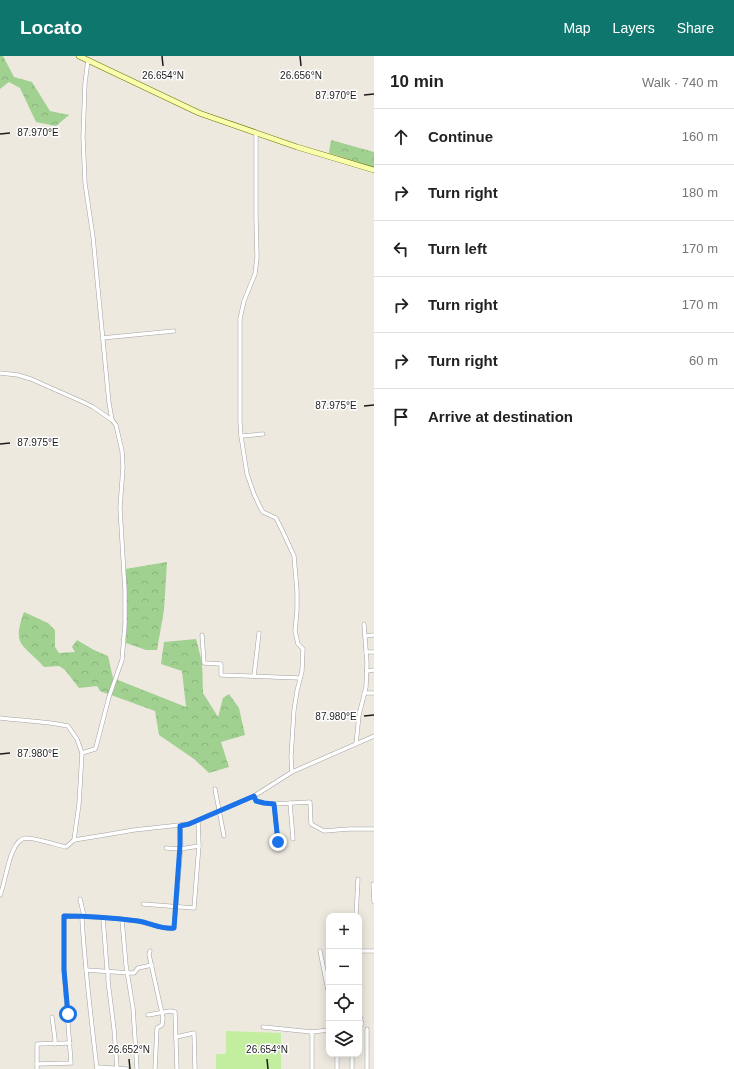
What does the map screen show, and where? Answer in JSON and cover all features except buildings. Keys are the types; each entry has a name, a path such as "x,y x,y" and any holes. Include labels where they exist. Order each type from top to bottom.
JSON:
{"street":[{"path":"79,56 199,113 256,134 374,170"},
{"path":"88,60 85,83 84,121 85,183 93,237 102,338 112,420"},
{"path":"256,134 257,257 255,274 244,301 240,319 240,423 246,474 254,494 263,512 276,518 294,556 297,591 295,631 298,644 303,649 302,671 294,710 291,757 292,772"},
{"path":"102,338 174,332"},
{"path":"0,373 18,374 93,407 112,420 116,425 122,451 123,467 120,508 125,592 122,660 109,697 95,750 82,753"},
{"path":"241,436 263,434"},
{"path":"356,744 359,715 367,671 364,624"},
{"path":"254,676 259,633"},
{"path":"202,635 204,663 221,664 221,675 300,678"},
{"path":"365,636 374,635"},
{"path":"366,652 374,652"},
{"path":"367,671 374,670"},
{"path":"364,693 374,692"},
{"path":"0,718 54,723 68,726 77,738 82,753 79,804 74,840"},
{"path":"0,895 13,850 19,841 26,838 66,846 74,840 134,830 189,824 254,796 292,772 374,736"},
{"path":"215,789 224,836"},
{"path":"254,796 256,801 264,803 274,804 310,802 311,824 324,831 374,829"},
{"path":"290,803 293,839"},
{"path":"274,804 278,842"},
{"path":"143,904 194,908 199,846 198,821"},
{"path":"70,1043 37,1044 37,1067 71,1063 70,1043 64,970 64,916 84,916 122,920 149,923 167,929 174,928 180,849 180,826"},
{"path":"166,848 180,849 199,846"},
{"path":"356,913 358,879"},
{"path":"373,884 374,902"},
{"path":"80,899 84,916 82,919 86,970 97,1068 127,1069"},
{"path":"103,918 117,1068"},
{"path":"122,920 127,973 133,1008 137,1069"},
{"path":"362,951 374,950"},
{"path":"150,952 149,954 163,1018 162,1025 157,1028 155,1069"},
{"path":"320,952 327,985"},
{"path":"86,970 134,973 138,968 152,965"},
{"path":"148,1015 170,1011 176,1012 177,1069"},
{"path":"52,1016 55,1039 54,1044"},
{"path":"263,1027 312,1032 326,1030"},
{"path":"367,1028 367,1069"},
{"path":"312,1032 312,1069"},
{"path":"176,1037 194,1033 195,1069"},
{"path":"337,1057 337,1069"},
{"path":"352,1057 352,1069"}],"green space":[{"path":"0,56 3,56 14,77 32,82 50,111 69,115 56,126 36,122 20,88 9,82 0,89"},
{"path":"331,140 374,152 374,167 329,153"},
{"path":"167,562 164,610 157,650 146,650 126,643 127,594 125,569"},
{"path":"24,612 48,623 55,630 55,647 59,653 75,652 72,647 77,640 108,656 113,678 186,707 182,671 161,664 164,642 196,639 202,662 203,693 218,717 223,698 229,694 239,708 245,735 221,742 229,767 209,773 194,759 159,735 155,711 100,691 97,686 79,688 65,670 59,666 44,667 25,649 19,639 20,623"},
{"path":"226,1031 281,1033 281,1069 216,1069 216,1054 226,1054"}],"route":[{"path":"68,1014 64,970 64,916 84,916 139,921 167,929 174,928 180,826 189,824 254,796 256,801 274,804 278,842"}]}
